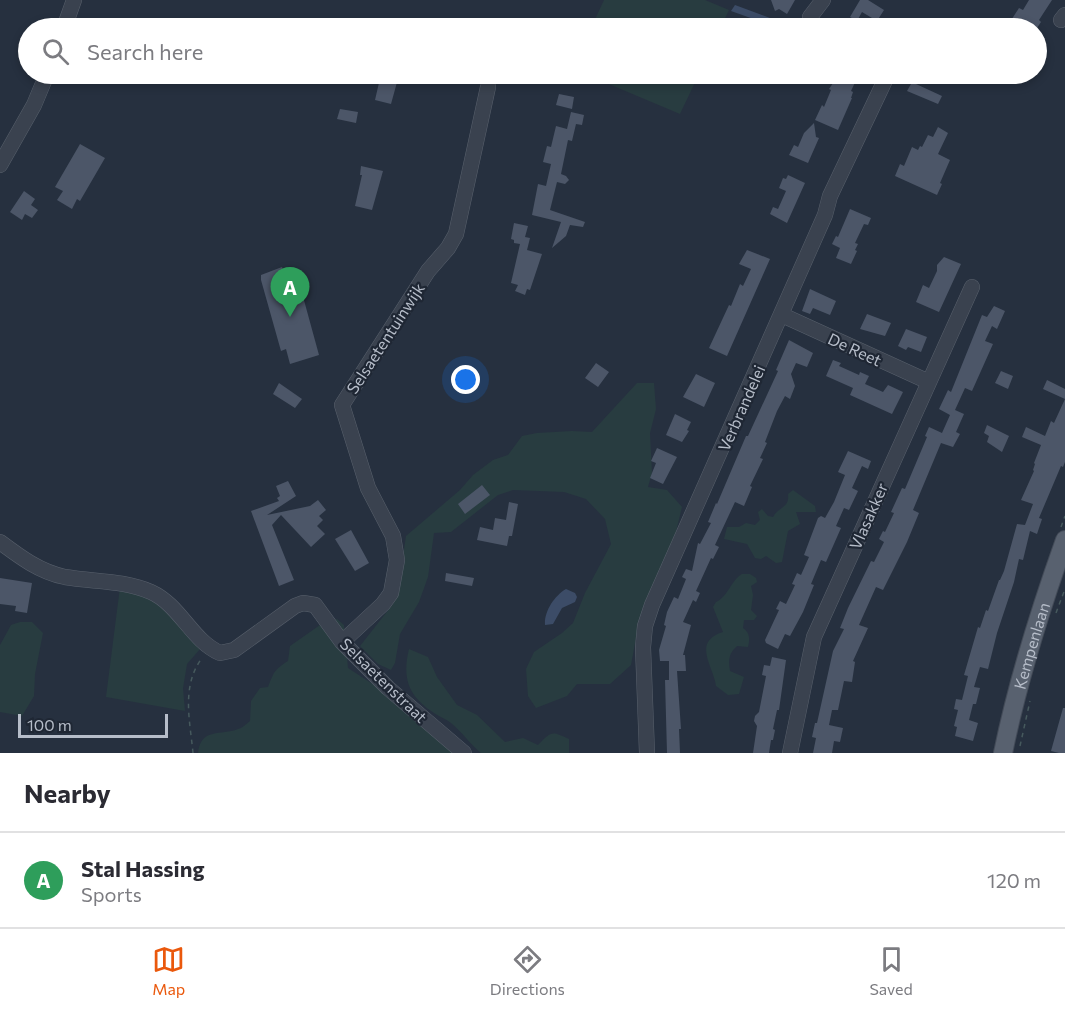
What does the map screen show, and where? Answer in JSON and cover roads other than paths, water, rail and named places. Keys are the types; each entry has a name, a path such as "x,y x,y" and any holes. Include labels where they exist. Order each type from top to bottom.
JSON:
{"main road":[{"name":"Kempenlaan","path":"1003,753 1016,692 1042,603 1065,540"}],"street":[{"path":"68,18 74,0"},
{"path":"810,17 823,0"},
{"path":"0,165 34,105 43,84"},
{"name":"Verbrandelei","path":"647,753 643,647 645,626 652,605 782,315 825,215 830,196 883,84"},
{"name":"Selsaetentuinwijk","path":"342,642 383,604 391,593 397,560 393,536 368,488 342,405 428,271 448,248 456,234 488,87"},
{"name":"Vlasakker","path":"790,753 814,637 972,287"},
{"name":"De Reet","path":"782,315 928,382"},
{"name":"Selsaetenstraat","path":"0,542 30,563 53,574 133,585 153,593 163,599 210,648 220,653 234,650 295,606 303,603 315,605 342,642 388,688 464,753"}],"water":[{"path":"735,5 770,18 751,18 731,11"},
{"path":"566,589 575,593 577,597 575,602 562,608 553,624 545,625 546,615 551,605"}],"place":[{"name":"Stal Hassing","path":"290,317"}]}
